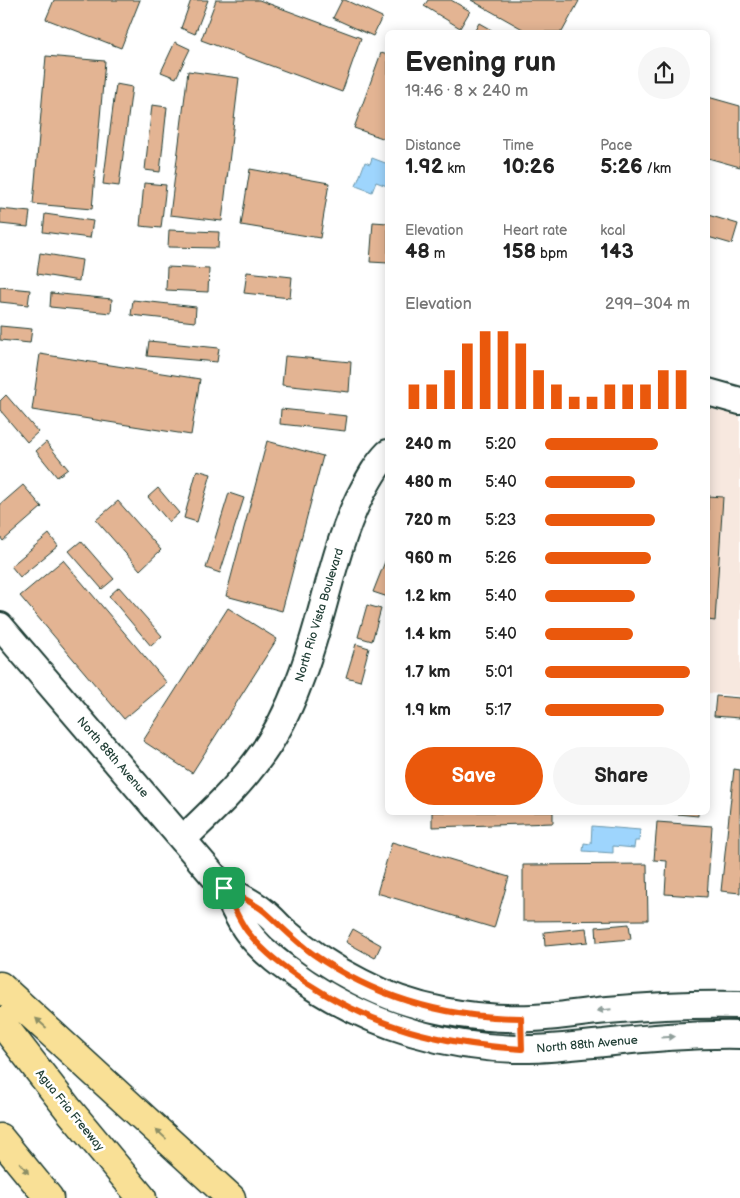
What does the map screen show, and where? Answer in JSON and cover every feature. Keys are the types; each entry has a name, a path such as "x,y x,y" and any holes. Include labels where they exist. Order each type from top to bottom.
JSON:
{"highway":[{"path":"0,986 232,1198"},
{"name":"Agua Fria Freeway","path":"0,1021 69,1110 142,1198"},
{"path":"0,1138 49,1198"}],"street":[{"path":"710,393 740,401"},
{"name":"North Rio Vista Boulevard","path":"183,839 230,793 257,761 289,706 308,656 339,548 352,512 364,488 385,456"},
{"name":"North 88th Avenue","path":"0,626 224,888 246,930 264,951 304,982 354,1011 387,1025 420,1035 490,1047 522,1049 560,1048 660,1037 740,1035"},
{"name":"North 88th Avenue","path":"224,888 262,910 311,953 336,969 389,996 417,1005 474,1016 521,1018 650,1006 740,1005"},
{"path":"521,1018 522,1049"}],"shaded area":[{"path":"710,407 740,414 740,696 710,693"}],"water":[{"path":"372,158 385,163 385,185 376,182 372,192 356,186 365,162 370,164"},
{"path":"592,826 640,830 639,841 635,841 634,848 613,846 613,853 583,851 584,843 591,844"}],"building":[{"path":"54,0 140,0 121,48 46,19"},
{"path":"191,0 208,0 195,34 181,28"},
{"path":"216,0 259,0 361,38 342,92 201,40"},
{"path":"342,0 382,17 373,36 333,18"},
{"path":"428,0 451,0 470,11 460,28 424,6"},
{"path":"471,0 579,1 563,30 524,30"},
{"path":"479,23 491,30 475,30"},
{"path":"175,42 190,49 176,78 161,72"},
{"path":"381,53 385,54 385,139 354,128"},
{"path":"46,56 105,61 92,209 33,204"},
{"path":"188,71 239,78 222,221 170,215"},
{"path":"116,84 132,87 119,186 103,184"},
{"path":"710,98 740,106 740,167 710,159"},
{"path":"152,105 167,107 160,172 145,170"},
{"path":"250,169 329,183 320,238 241,225"},
{"path":"144,183 166,185 161,228 140,226"},
{"path":"0,209 30,212 28,227 0,224"},
{"path":"45,214 93,221 90,238 43,232"},
{"path":"710,216 738,224 732,244 710,238"},
{"path":"373,222 385,223 385,263 370,262"},
{"path":"169,230 219,232 218,248 168,247"},
{"path":"40,253 82,260 79,281 37,274"},
{"path":"167,267 209,269 208,292 166,290"},
{"path":"247,272 292,277 290,298 244,293"},
{"path":"0,287 30,290 28,305 0,302"},
{"path":"51,293 112,299 111,313 50,307"},
{"path":"133,300 196,307 195,322 131,315"},
{"path":"0,326 32,329 30,343 0,340"},
{"path":"149,341 219,348 217,362 147,356"},
{"path":"40,354 200,379 191,435 32,410"},
{"path":"285,356 351,362 349,392 282,385"},
{"path":"6,395 38,432 27,442 0,410 0,401"},
{"path":"281,409 347,416 345,431 280,424"},
{"path":"267,441 323,456 282,611 226,596"},
{"path":"46,442 68,469 57,477 36,451"},
{"path":"197,470 211,474 197,522 184,518"},
{"path":"23,485 42,507 3,541 0,537 0,505"},
{"path":"158,488 179,513 169,522 148,497"},
{"path":"229,493 244,498 220,573 206,568"},
{"path":"710,496 723,497 715,621 710,620"},
{"path":"118,501 161,550 140,570 96,520"},
{"path":"49,534 58,546 20,577 11,566"},
{"path":"81,541 114,579 102,589 69,551"},
{"path":"63,560 167,683 124,719 20,596"},
{"path":"385,562 385,596 373,592"},
{"path":"119,587 162,636 151,646 109,596"},
{"path":"367,605 381,609 372,641 358,637"},
{"path":"228,608 277,639 192,773 143,741"},
{"path":"356,644 369,648 360,681 346,677"},
{"path":"716,696 740,698 740,718 714,716"},
{"path":"734,769 740,770 740,893 721,891"},
{"path":"432,815 553,815 553,823 432,827"},
{"path":"657,822 712,826 707,897 665,894 667,861 654,860"},
{"path":"392,842 509,877 494,928 377,893"},
{"path":"647,864 648,920 523,921 523,865"},
{"path":"629,924 631,939 597,942 596,927"},
{"path":"586,928 588,942 545,946 544,932"},
{"path":"353,929 381,945 375,958 346,942"}],"route":[{"path":"224,888 262,910 311,953 336,969 389,996 446,1012 474,1016 521,1018 522,1049 490,1047 420,1035 387,1025 354,1011 288,971 264,951 246,930 224,888"}]}
